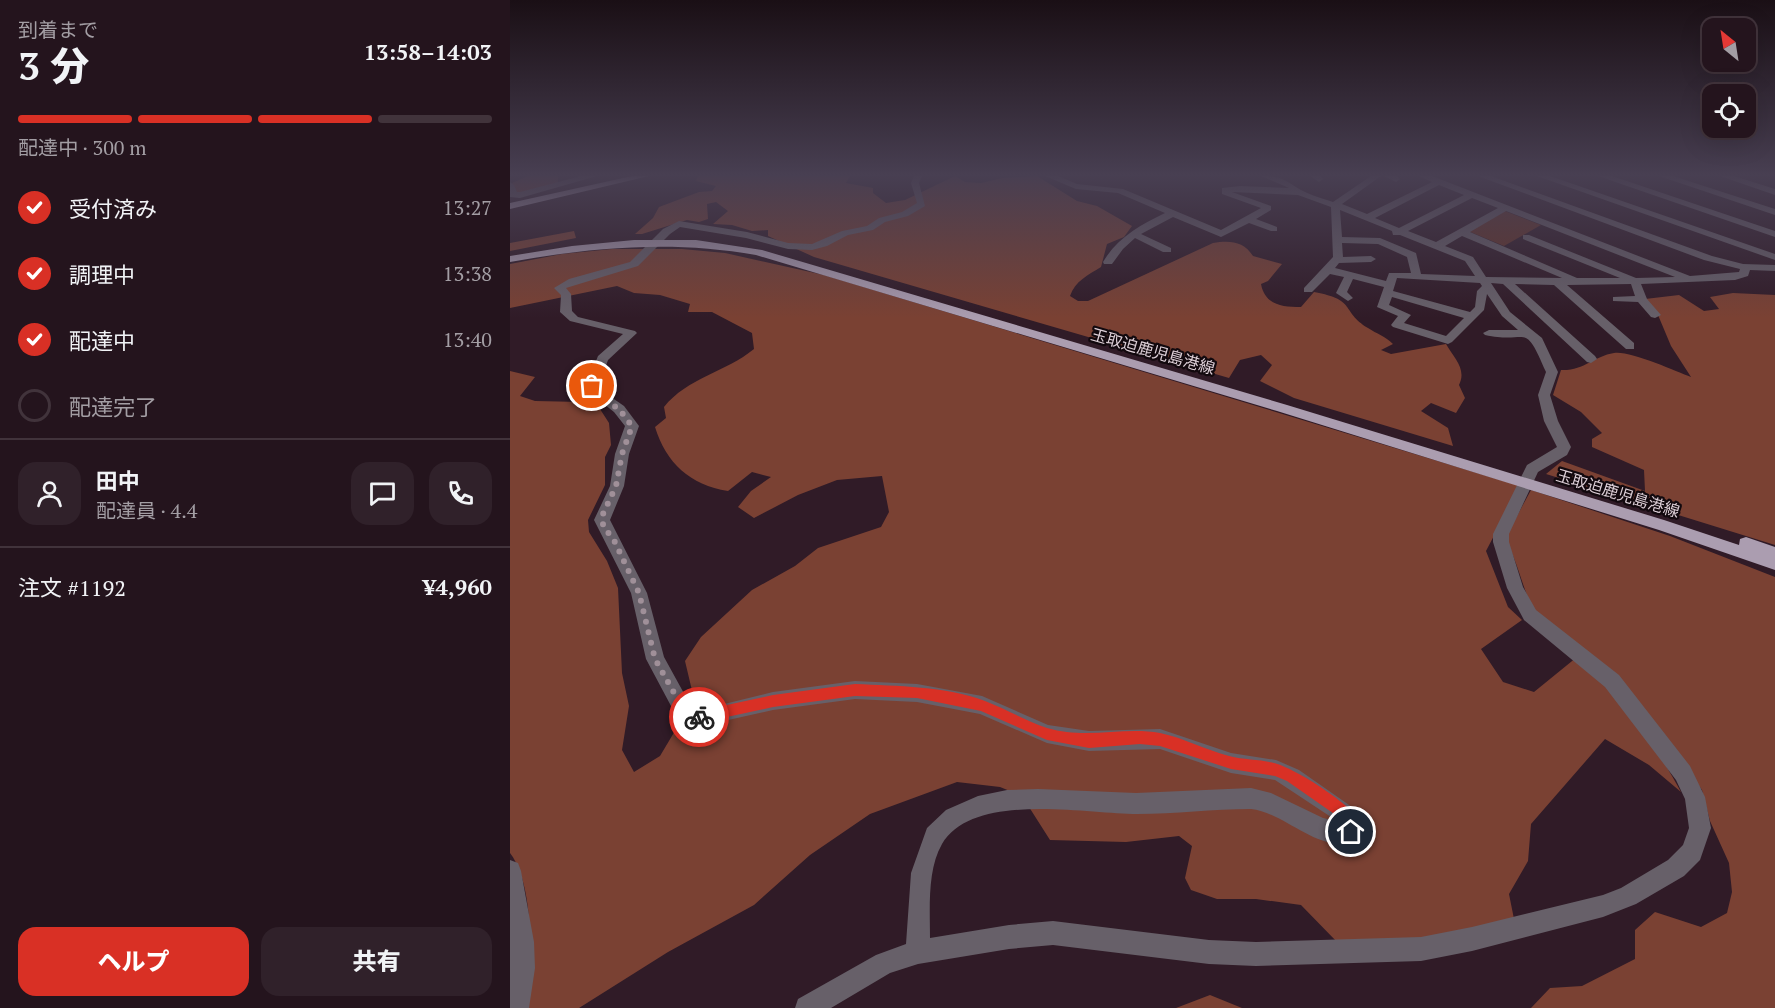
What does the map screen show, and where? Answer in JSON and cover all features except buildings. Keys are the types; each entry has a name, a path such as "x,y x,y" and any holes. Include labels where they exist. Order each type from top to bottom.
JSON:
{"main road":[{"name":"玉取迫鹿児島港線","path":"510,257 611,245 670,243 726,246 780,258 1111,353 1775,553"},
{"name":"玉取迫鹿児島港線","path":"1555,487 1775,564"}],"street":[{"path":"878,223 870,228 845,233 818,246 788,246 691,224 672,228 643,258 620,269 566,283 559,288 566,294 566,312 574,319 631,333 602,359 592,386 593,392 619,409 632,426 622,454 616,486 602,520 639,593 655,659 686,714 697,718 712,716 773,701 855,690 917,693 982,705 1047,734 1089,741 1160,739 1239,765 1276,770 1292,777 1345,814 1356,825 1351,832 1333,832 1316,827 1288,810 1259,799 1124,803 1028,799 992,802 965,811 947,821 933,838 924,860 920,891 918,952"},
{"path":"1108,262 1114,249 1151,223"},
{"path":"1196,223 1221,234 1241,223"},
{"path":"1259,223 1274,229"},
{"path":"1308,290 1338,257 1336,223"},
{"path":"807,1008 859,975 884,963 918,952 1009,937 1053,933 1209,952 1256,954 1421,949 1472,939 1603,906 1653,882 1692,852 1700,828 1695,797 1683,773 1612,681 1530,615 1515,588 1501,542 1501,534 1532,469 1562,452 1564,447 1551,421 1544,395 1552,372 1542,348 1531,333 1509,317 1469,259 1380,223"},
{"path":"1380,241 1416,223"},
{"path":"1437,246 1478,223"},
{"path":"1504,250 1550,223"},
{"path":"1573,223 1691,279"},
{"path":"1582,223 1746,267 1775,268"},
{"path":"1675,223 1775,257"},
{"path":"1742,223 1775,234"},
{"path":"1462,232 1581,282"},
{"path":"1136,235 1167,250"},
{"path":"1526,237 1637,282"},
{"path":"1337,240 1380,241 1412,255 1417,277"},
{"path":"1336,260 1371,259"},
{"path":"1486,284 1482,291 1480,308 1448,340 1397,324 1405,315 1383,307 1393,275 1486,284 1637,282 1741,276 1746,267"},
{"path":"1328,270 1350,275 1471,316"},
{"path":"1348,298 1341,293 1350,275"},
{"path":"1507,282 1591,359"},
{"path":"1557,282 1630,346"},
{"path":"1637,282 1641,299 1655,315"},
{"path":"1617,298 1641,299"},
{"path":"1489,333 1531,333"},
{"path":"510,871 522,942 523,968 517,1008"}],"shaded area":[{"path":"647,223 677,223 642,234 635,234"},
{"path":"1127,223 1132,226 1124,237 1107,244 1101,267 1075,286 1070,296 1078,301 1088,301 1213,243 1230,242 1241,245 1253,256 1282,264 1268,281 1261,284 1270,301 1281,305 1301,307 1314,292 1328,295 1343,302 1359,322 1393,344 1381,350 1391,354 1446,344 1461,369 1459,385 1465,398 1456,413 1431,403 1421,411 1448,428 1453,446 1294,398 1260,381 1272,365 1261,355 1240,360 1229,378 814,257 768,236 768,230 752,231 732,225 713,224"},
{"path":"1483,223 1541,225 1504,246 1468,231"},
{"path":"574,231 576,238 510,251 510,243"},
{"path":"612,249 682,249 725,253 824,275 1520,486 1486,551 1508,607 1522,620 1481,649 1503,682 1534,692 1577,657 1607,685 1635,719 1681,792 1649,765 1605,739 1531,824 1528,861 1509,894 1514,919 1422,940 1338,943 1301,905 1256,899 1217,899 1191,890 1185,878 1192,846 1179,836 1126,842 1050,840 1022,796 1000,787 957,782 870,814 810,855 754,905 668,952 579,1008 529,1008 528,907 522,877 510,853 510,371 535,377 520,396 535,401 581,402 600,409 609,423 611,445 605,457 605,485 588,520 589,532 607,561 618,588 622,673 629,706 622,750 634,772 660,756 694,699 685,661 701,637 752,590 795,566 818,548 881,527 889,512 882,476 837,480 798,495 754,518 738,507 751,491 771,477 752,472 728,491 702,484 691,478 673,461 655,427 666,418 664,407 684,389 754,349 752,333 712,312 688,312 690,304 660,295 634,293 617,286 510,308 510,264 562,254"},
{"path":"1733,293 1775,295 1775,545 1546,474 1562,461 1645,491 1644,470 1592,447 1592,439 1602,433 1581,412 1553,395 1561,370 1569,370 1607,355 1621,353 1691,377 1671,346 1658,315 1645,299 1679,295 1704,311 1719,309 1710,297"},
{"path":"1531,490 1670,536 1775,577 1775,1008 1531,1008 1550,988 1582,986 1635,959 1635,930 1655,912 1701,927 1727,913 1732,892 1729,863 1710,821 1702,790 1679,757 1535,615 1505,538"},
{"path":"1210,995 1242,1008 1176,1008"}],"way so far":[{"path":"592,386 593,392 619,409 632,426 622,454 620,476 603,514 603,527 613,538 639,593 655,659 686,714 699,717"}],"route":[{"path":"699,717 773,701 855,690 917,693 982,705 1047,734 1089,741 1160,739 1231,763 1276,770 1292,777 1354,821 1356,828 1351,832"}]}
